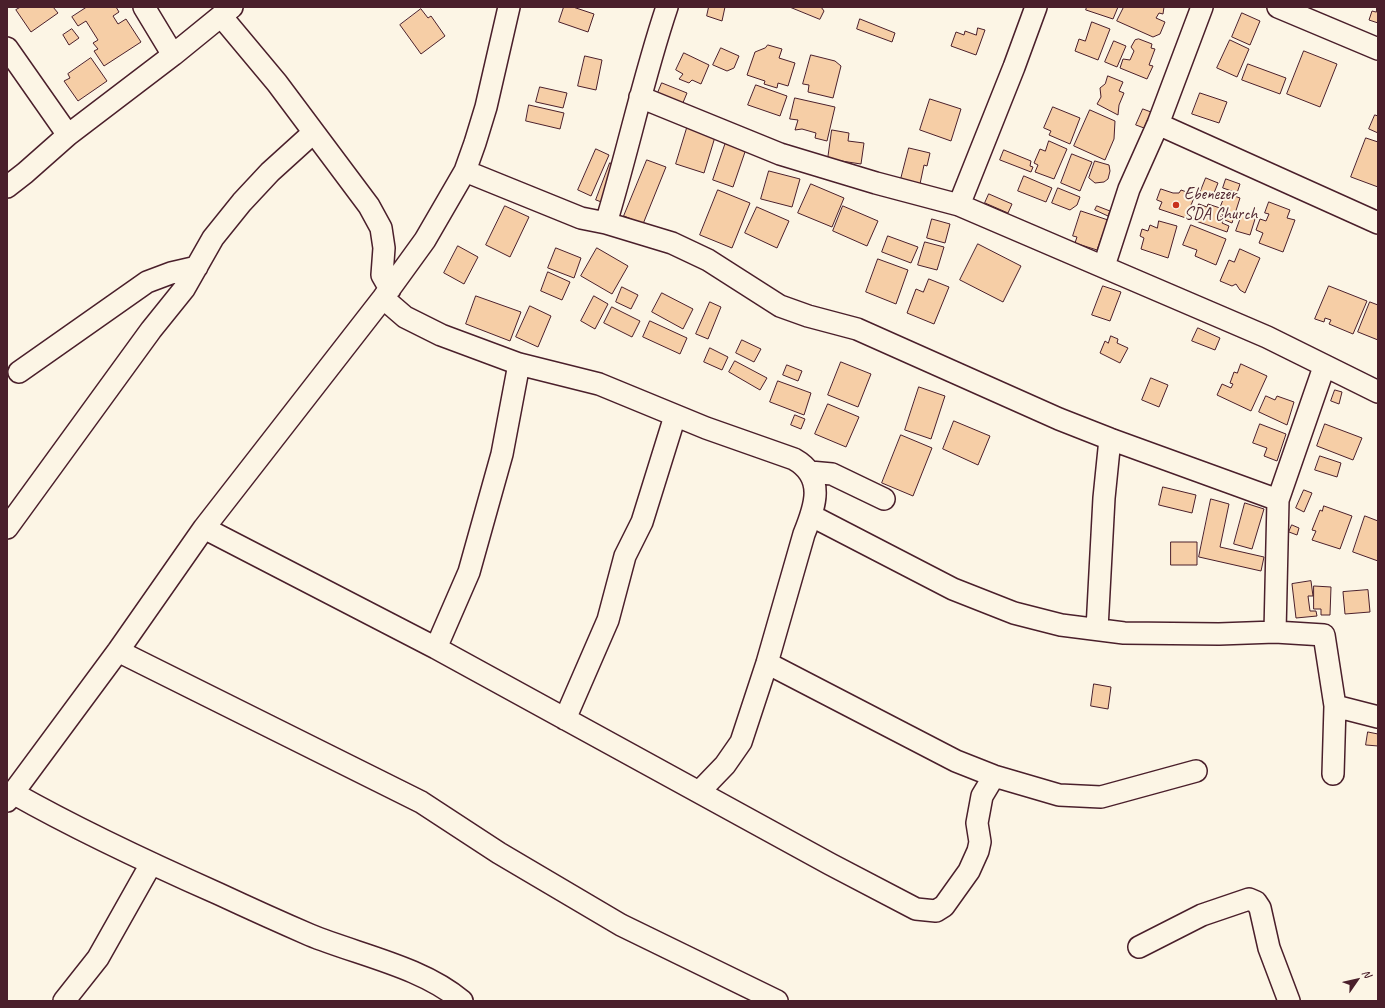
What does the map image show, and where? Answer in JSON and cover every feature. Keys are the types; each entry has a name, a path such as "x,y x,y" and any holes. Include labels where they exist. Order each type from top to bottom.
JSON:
{"street":[{"path":"144,7 173,55"},
{"path":"462,1001 452,993 419,976 311,936 151,864 10,797 118,650 204,528 387,294 425,240 465,171 486,107 509,7"},
{"path":"606,223 626,159 640,97 667,7"},
{"path":"959,205 1014,67 1036,7"},
{"path":"1104,266 1129,189 1158,124 1202,7"},
{"path":"1278,7 1378,49"},
{"path":"7,186 25,173 68,135 173,55 227,11 313,133 369,206 381,228 384,248 382,275 387,294 405,317 441,335 519,364 592,382 675,416 794,459 803,464 810,472 815,483 816,492 812,516 804,534 767,663 741,742 725,765 699,792"},
{"path":"7,48 68,135"},
{"path":"640,97 780,154 876,183 959,205 1267,337 1324,367 1378,392"},
{"path":"1158,124 1378,223"},
{"path":"7,528 152,330 184,289 213,238 242,202 270,172 313,133"},
{"path":"465,171 581,218 606,223 672,243 708,260 780,306 808,316 857,329 1059,419 1278,500"},
{"path":"19,372 147,282 171,273 197,267"},
{"path":"436,648 469,572 502,454 519,364"},
{"path":"1275,632 1278,500 1324,367"},
{"path":"565,719 608,620 625,556 642,522 675,416"},
{"path":"1097,629 1104,498 1110,439"},
{"path":"810,472 832,474 884,499"},
{"path":"812,516 953,589 1014,613 1061,625 1124,633 1219,634 1275,632 1324,635 1335,706 1333,774"},
{"path":"204,528 436,648 830,864 916,909 930,912 936,911 944,906 972,864 980,842 977,823 978,812 982,796 994,776"},
{"path":"118,650 421,802 499,854 621,925 777,1001"},
{"path":"767,663 956,760 994,776 1059,795 1101,797 1196,771"},
{"path":"1335,706 1378,717"},
{"path":"64,1001 98,958 151,864"},
{"path":"1139,947 1202,915 1250,899 1256,902 1260,908 1270,948 1289,1001"}],"building":[{"path":"21,7 53,7 58,13 31,32 16,10"},
{"path":"87,7 116,7 119,12 113,16 118,24 126,19 141,42 104,66 94,51 98,49 93,43 98,40 86,21 78,26 72,17"},
{"path":"564,7 573,7 594,14 588,32 559,22"},
{"path":"709,7 725,7 722,21 707,16"},
{"path":"790,7 821,7 824,11 820,19"},
{"path":"1087,7 1118,7 1113,19 1086,10"},
{"path":"1124,7 1164,7 1163,14 1159,13 1156,18 1165,22 1160,34 1153,37 1117,21"},
{"path":"1377,7 1378,23 1369,20 1372,11 1376,12"},
{"path":"421,9 428,18 431,16 445,36 421,54 400,25"},
{"path":"1242,13 1260,21 1250,45 1232,37"},
{"path":"860,19 895,33 892,42 857,29"},
{"path":"1092,22 1110,29 1098,60 1075,51 1079,39 1085,41"},
{"path":"978,28 985,30 976,55 951,46 956,32 964,35 965,31 976,35"},
{"path":"72,29 79,38 69,45 63,35"},
{"path":"1139,39 1152,44 1151,48 1155,49 1149,65 1153,66 1147,79 1120,68 1123,59 1130,60 1134,51 1131,47 1135,40"},
{"path":"1230,40 1249,49 1237,77 1217,68"},
{"path":"1114,41 1126,46 1117,67 1105,62"},
{"path":"768,45 782,49 779,58 795,63 788,86 778,83 777,88 764,84 765,81 747,75 755,52 765,48"},
{"path":"721,48 739,56 734,68 727,71 713,65"},
{"path":"1304,51 1337,64 1320,107 1287,94"},
{"path":"684,53 709,65 701,84 692,80 689,83 679,79 683,74 676,70"},
{"path":"811,55 835,61 841,66 833,98 808,92 809,85 803,84"},
{"path":"585,56 602,60 596,90 578,86"},
{"path":"91,58 107,81 78,101 64,81 70,78 68,74"},
{"path":"1248,64 1286,78 1280,94 1242,80"},
{"path":"1108,76 1123,82 1119,91 1124,93 1119,105 1118,115 1097,104 1101,97 1100,88 1105,84"},
{"path":"662,83 687,93 682,105 657,95"},
{"path":"756,85 787,96 780,116 748,105"},
{"path":"540,87 567,93 563,108 536,102"},
{"path":"1200,93 1227,102 1219,123 1192,114"},
{"path":"795,98 835,107 827,141 815,138 816,133 802,129 795,130 798,120 790,119"},
{"path":"930,99 961,109 951,141 920,130"},
{"path":"529,105 564,113 560,129 526,121"},
{"path":"1053,107 1080,118 1070,144 1049,135 1051,131 1044,128"},
{"path":"1143,109 1151,112 1144,128 1136,125"},
{"path":"1090,110 1115,121 1114,139 1105,160 1074,146"},
{"path":"1375,115 1378,116 1378,133 1369,129"},
{"path":"687,128 715,137 704,173 676,164"},
{"path":"832,130 849,133 848,141 864,143 861,164 828,159"},
{"path":"1366,138 1378,142 1378,187 1351,177"},
{"path":"1049,141 1067,149 1054,179 1035,172 1038,165 1034,163 1040,149 1045,151"},
{"path":"726,142 746,149 733,187 713,180"},
{"path":"909,148 930,153 927,166 924,165 920,184 901,179"},
{"path":"596,149 609,155 591,196 578,190"},
{"path":"1004,150 1031,161 1030,166 1033,167 1031,172 1000,160"},
{"path":"1072,154 1092,162 1080,191 1061,183"},
{"path":"647,160 666,167 643,224 624,216"},
{"path":"1095,161 1109,165 1110,171 1108,179 1104,182 1095,183 1089,178"},
{"path":"610,163 620,167 607,204 596,200"},
{"path":"769,171 800,179 792,207 761,199"},
{"path":"1024,176 1052,188 1046,202 1018,191"},
{"path":"1206,178 1218,183 1212,198 1200,193"},
{"path":"1226,179 1240,184 1237,193 1223,188"},
{"path":"811,184 844,198 832,227 798,213"},
{"path":"1058,188 1080,197 1077,205 1070,210 1052,203"},
{"name":"Ebenezer SDA Church","path":"1161,189 1173,193 1179,193 1181,190 1195,195 1186,218 1159,209 1162,202 1157,200"},
{"path":"718,190 750,203 732,248 700,235"},
{"path":"1226,193 1240,198 1232,223 1225,220 1227,216 1222,215 1224,207 1221,206"},
{"path":"989,194 1012,204 1008,213 985,203"},
{"path":"1269,202 1290,210 1287,218 1295,220 1283,252 1259,243 1263,233 1256,230 1260,219 1266,221 1269,214 1265,213"},
{"path":"1199,204 1207,207 1208,204 1220,208 1218,215 1224,218 1222,223 1229,226 1227,232 1193,220"},
{"path":"505,206 529,217 510,257 486,245"},
{"path":"843,206 878,221 867,246 833,231"},
{"path":"1097,206 1110,211 1108,216 1095,210"},
{"path":"757,207 789,221 777,248 745,233"},
{"path":"1081,211 1108,220 1097,250 1075,243 1077,237 1073,236"},
{"path":"1243,212 1256,216 1250,235 1236,231"},
{"path":"932,219 950,224 945,243 927,238"},
{"path":"1159,221 1177,226 1168,258 1141,249 1144,238 1140,236 1142,229 1148,231 1150,225 1157,228"},
{"path":"1191,225 1226,239 1216,265 1195,256 1197,250 1183,245"},
{"path":"888,236 918,247 911,263 882,252"},
{"path":"925,242 944,247 937,270 918,265"},
{"path":"978,244 1021,266 1003,302 960,280"},
{"path":"458,246 478,257 464,284 444,273"},
{"path":"556,248 581,258 574,278 548,268"},
{"path":"597,248 628,266 612,294 581,276"},
{"path":"1240,249 1260,258 1245,293 1240,290 1236,284 1232,286 1220,281 1229,260 1234,262"},
{"path":"878,259 908,270 896,304 866,292"},
{"path":"548,272 570,282 562,300 541,291"},
{"path":"929,279 949,287 934,324 907,313 916,289 923,292"},
{"path":"1103,286 1121,292 1110,321 1092,315"},
{"path":"1329,286 1367,301 1353,334 1329,324 1331,320 1325,318 1324,322 1315,319"},
{"path":"622,287 638,295 631,309 616,302"},
{"path":"662,293 693,309 683,329 652,312"},
{"path":"476,296 521,312 510,341 466,324"},
{"path":"594,296 608,304 595,329 581,321"},
{"path":"710,302 721,307 708,339 696,334"},
{"path":"1370,302 1378,305 1378,340 1358,332"},
{"path":"530,306 551,316 538,347 516,337"},
{"path":"612,307 640,321 632,337 604,323"},
{"path":"650,321 687,338 680,354 643,337"},
{"path":"1198,328 1220,338 1215,350 1192,341"},
{"path":"1111,336 1118,339 1117,343 1128,348 1120,363 1100,353 1105,341 1108,343"},
{"path":"742,340 761,349 754,362 736,353"},
{"path":"710,348 728,357 722,370 704,362"},
{"path":"735,361 767,378 760,390 729,372"},
{"path":"841,362 871,374 858,407 828,395"},
{"path":"1241,364 1267,376 1251,411 1217,395 1222,384 1231,388 1233,384 1230,383 1234,372 1237,373"},
{"path":"787,365 802,371 798,381 783,375"},
{"path":"1151,378 1168,385 1159,407 1142,400"},
{"path":"778,381 811,393 804,415 770,402"},
{"path":"919,387 945,396 931,439 905,430"},
{"path":"1335,390 1342,392 1339,404 1331,401"},
{"path":"1266,396 1275,400 1277,396 1294,402 1287,425 1259,412"},
{"path":"828,404 859,417 846,447 815,434"},
{"path":"795,415 805,419 801,429 791,425"},
{"path":"954,421 990,436 978,465 943,449"},
{"path":"1260,424 1286,434 1277,461 1264,456 1267,448 1253,443"},
{"path":"1325,424 1362,438 1353,460 1317,446"},
{"path":"901,435 932,448 913,496 882,483"},
{"path":"1320,456 1341,463 1337,477 1315,470"},
{"path":"1163,487 1196,495 1192,513 1159,505"},
{"path":"1304,490 1312,493 1304,512 1296,508"},
{"path":"1211,499 1229,504 1220,547 1264,557 1261,571 1199,557"},
{"path":"1245,503 1264,509 1252,549 1234,544"},
{"path":"1324,506 1352,516 1340,549 1312,540 1316,531 1312,530 1320,510 1322,511"},
{"path":"1365,516 1378,521 1378,561 1353,552"},
{"path":"1292,525 1299,528 1297,535 1289,532"},
{"path":"1171,542 1197,542 1197,565 1171,565"},
{"path":"1311,581 1313,596 1308,596 1310,611 1316,611 1317,616 1296,618 1292,584"},
{"path":"1314,586 1331,587 1330,615 1321,615 1321,609 1314,609"},
{"path":"1368,590 1370,612 1345,614 1343,592"},
{"path":"1094,684 1111,687 1108,709 1091,706"},
{"path":"1368,732 1378,734 1378,746 1366,745"}],"place":[{"name":"Ebenezer SDA Church","path":"1176,205"}]}
